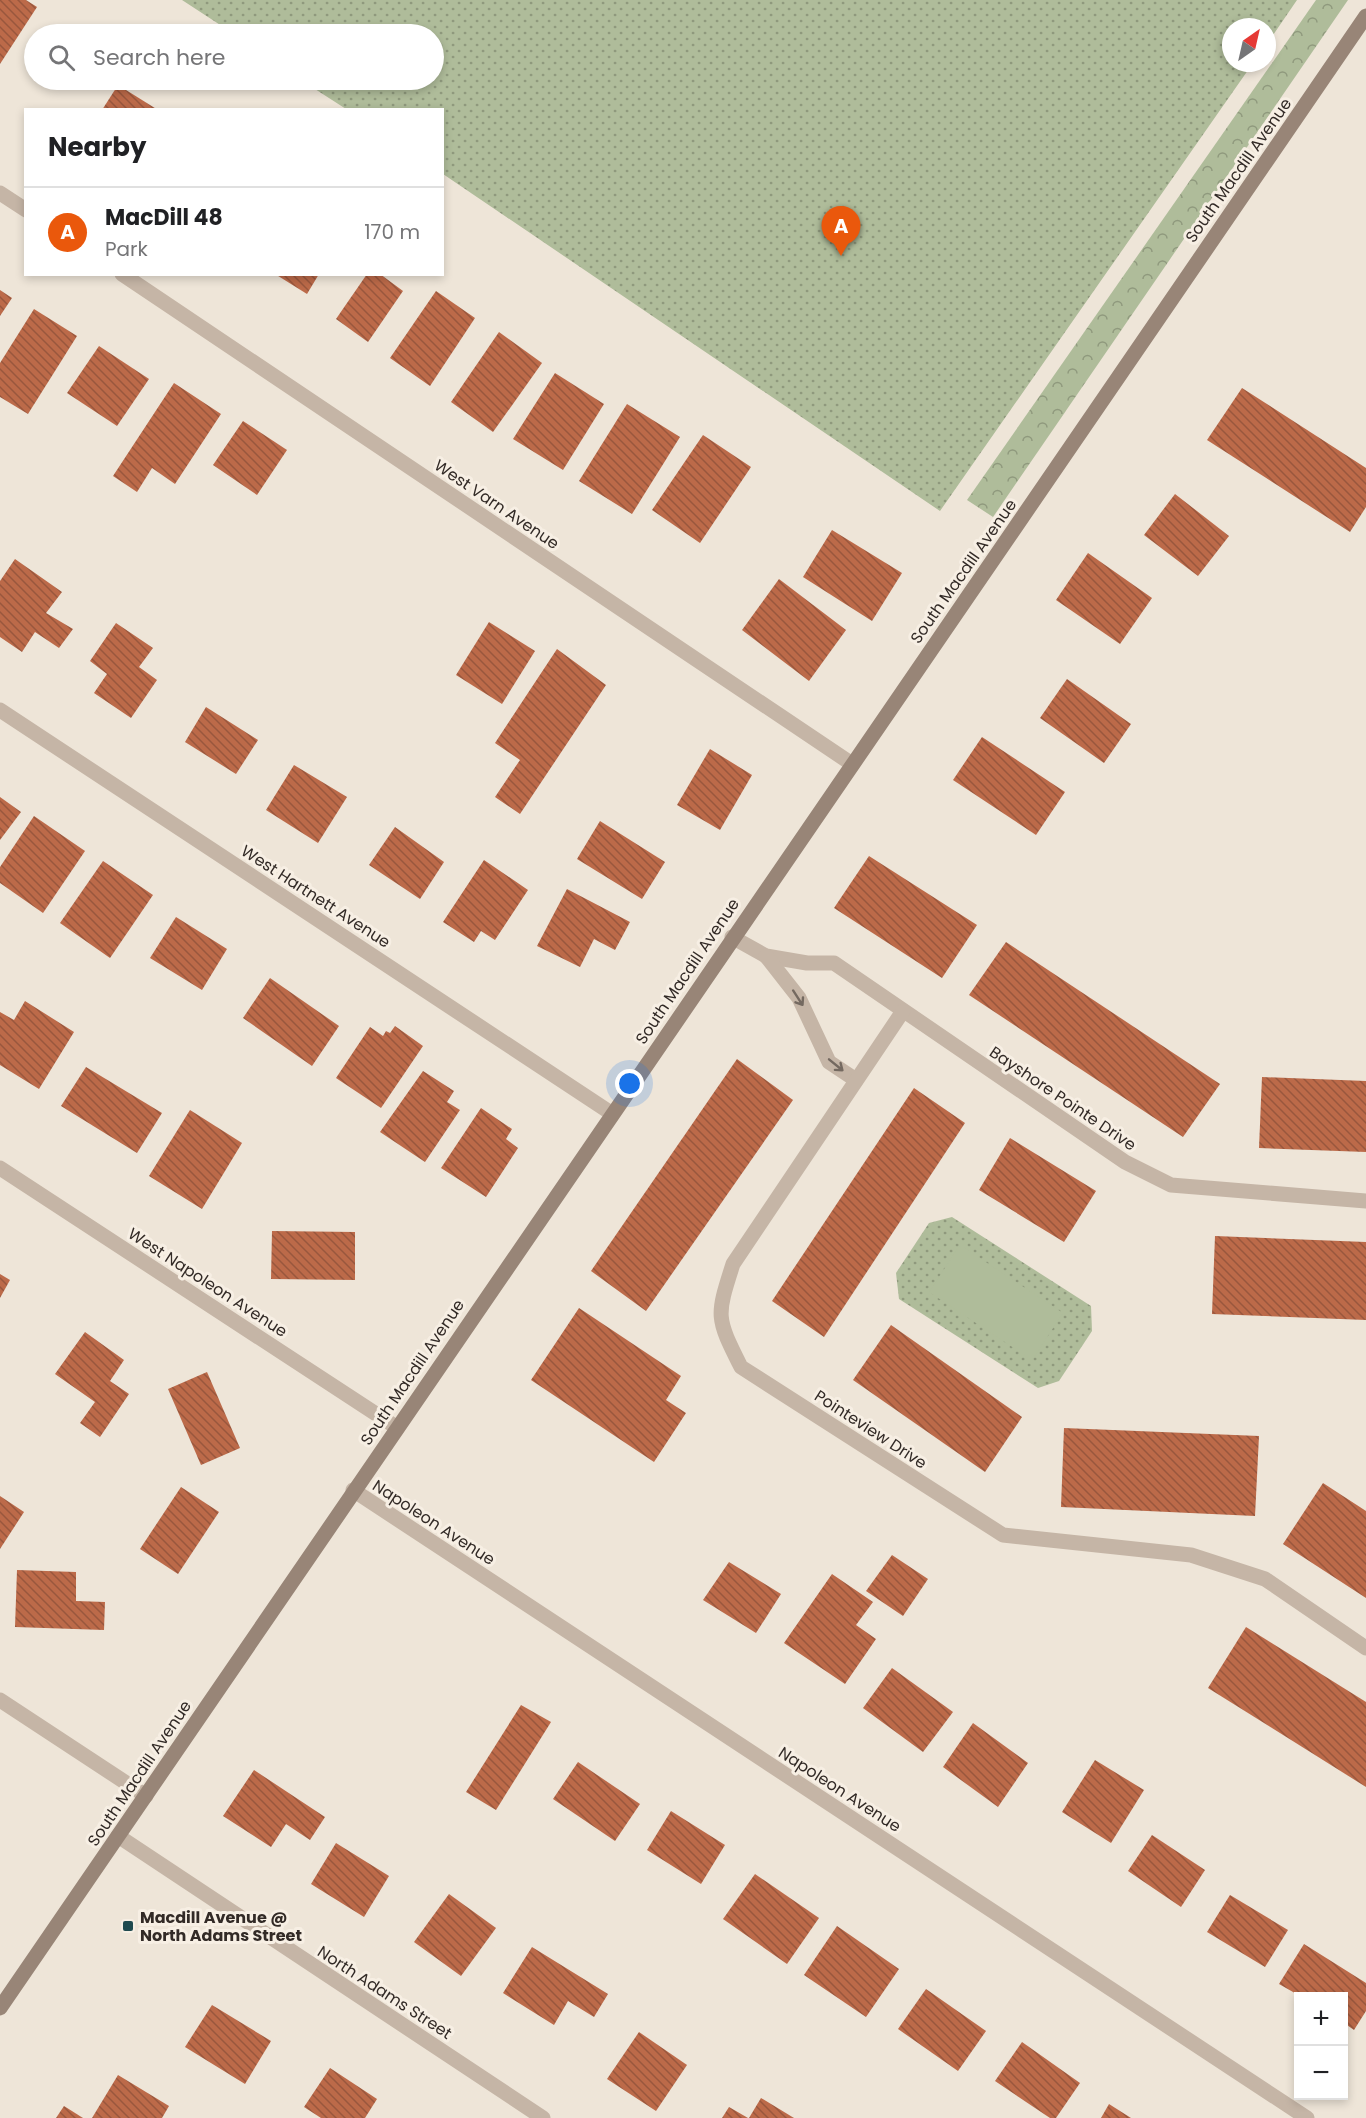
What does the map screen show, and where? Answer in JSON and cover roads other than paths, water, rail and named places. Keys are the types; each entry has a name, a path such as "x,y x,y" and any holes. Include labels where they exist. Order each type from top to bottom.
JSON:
{"street":[{"name":"South Macdill Avenue","path":"0,2008 611,1113 1366,16"},
{"path":"0,193 24,209"},
{"name":"West Varn Avenue","path":"125,276 852,764"},
{"name":"West Hartnett Avenue","path":"0,710 611,1113"},
{"name":"Bayshore Pointe Drive","path":"732,937 766,956 807,963 834,963 1125,1162 1171,1185 1366,1201"},
{"name":"Bayshore Pointe Drive","path":"766,956 800,998 829,1062 856,1080"},
{"name":"Pointeview Drive","path":"903,1011 733,1264 719,1307 722,1329 741,1367 1003,1535 1191,1555 1265,1579 1366,1648"},
{"name":"West Napoleon Avenue","path":"0,1168 396,1427"},
{"name":"Napoleon Avenue","path":"353,1490 1307,2118"},
{"path":"0,1700 146,1796"},
{"name":"North Adams Street","path":"118,1836 543,2118"}],"place":[{"name":"MacDill 48","path":"841,256"},
{"name":"Macdill Avenue @ North Adams Street","path":"128,1926"}]}
